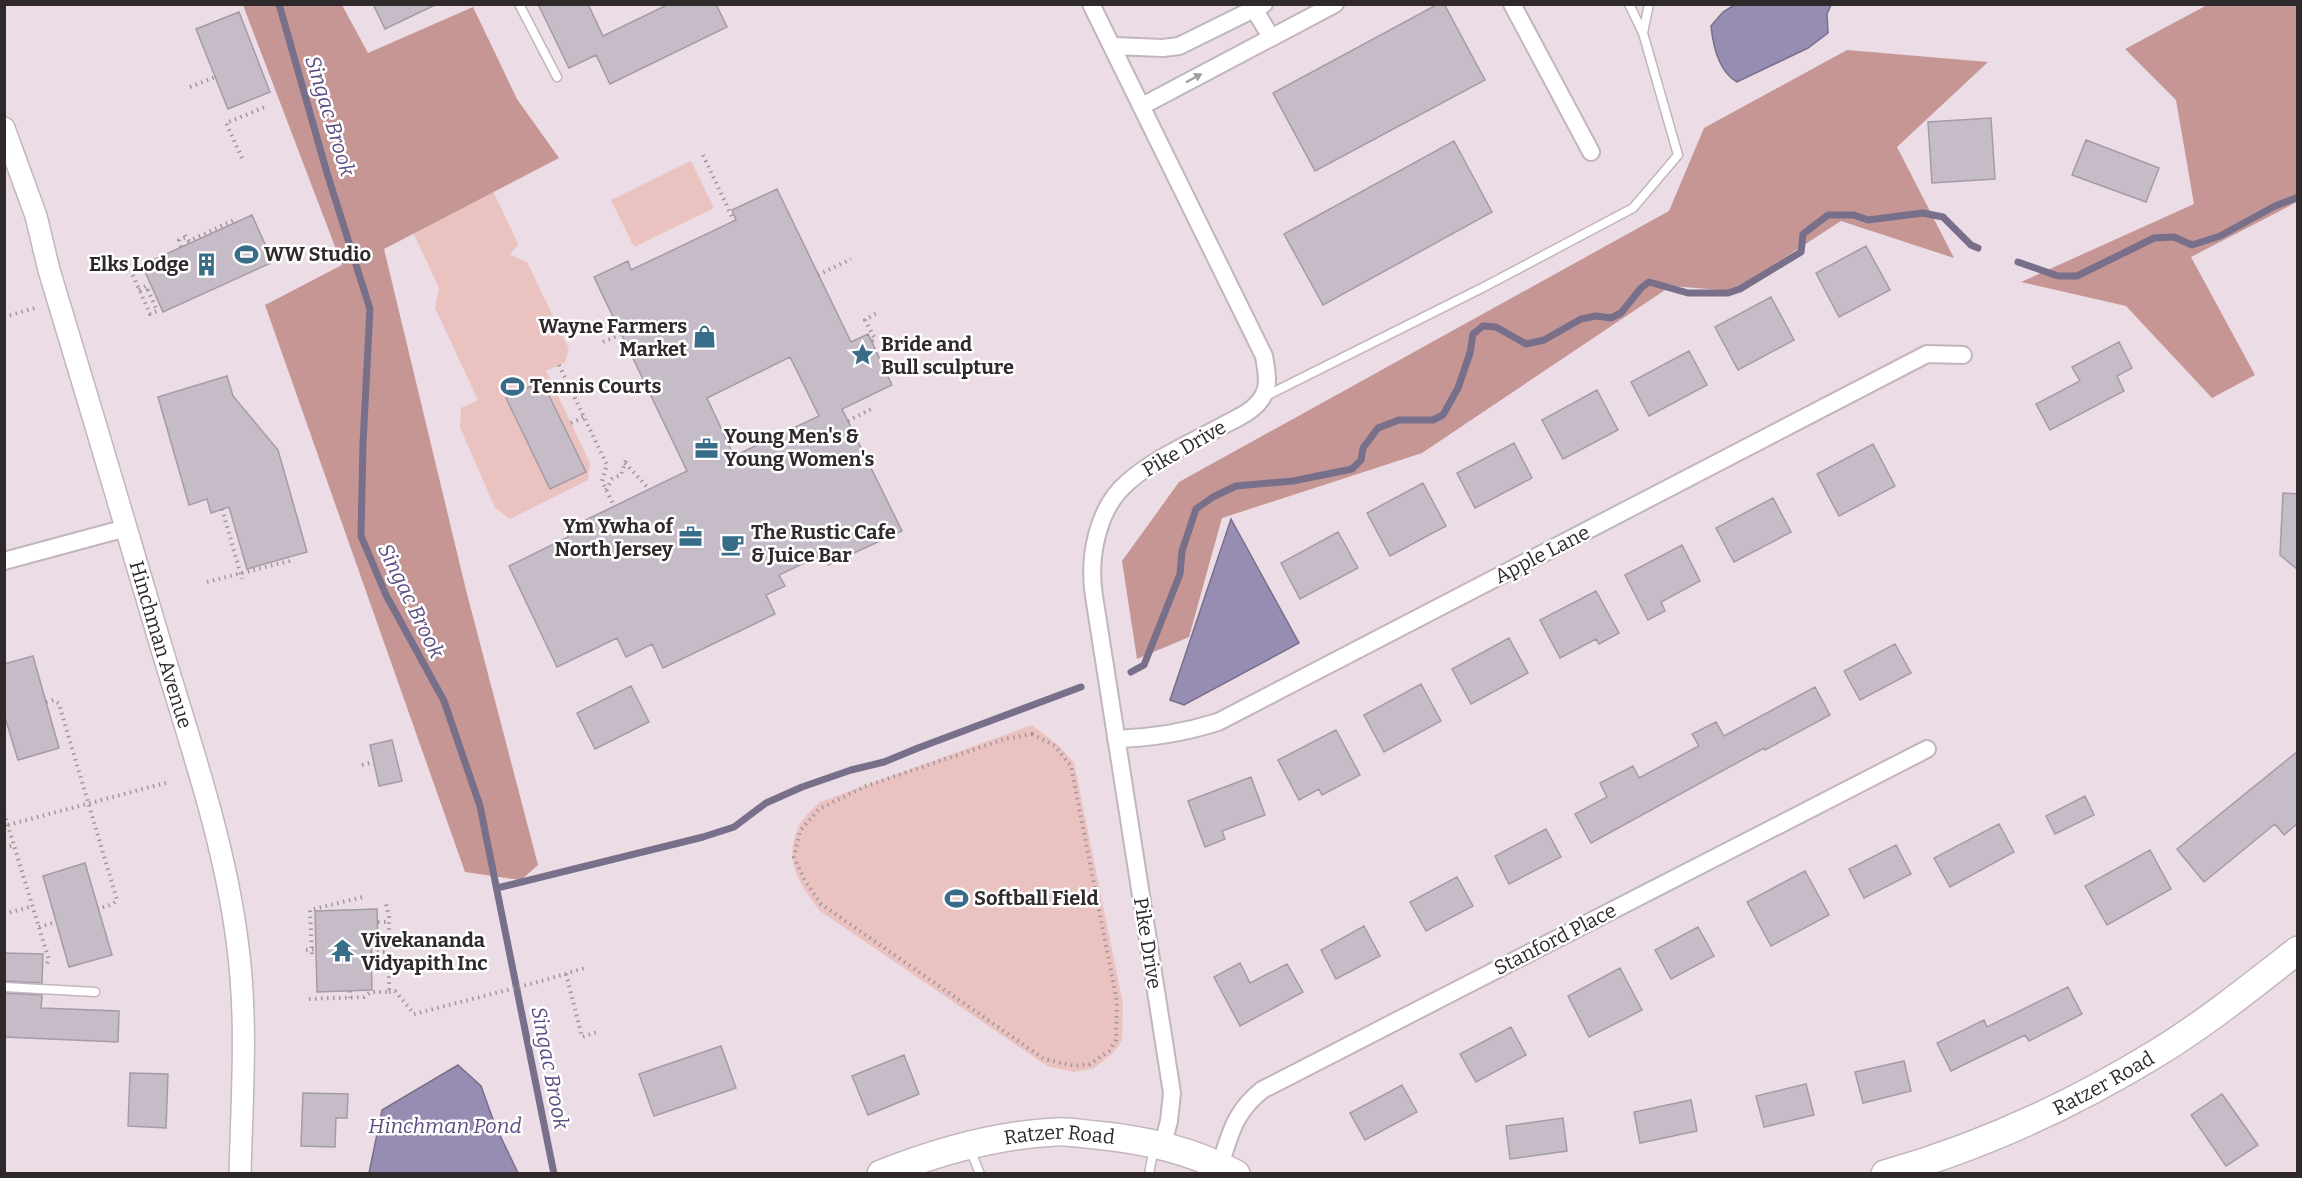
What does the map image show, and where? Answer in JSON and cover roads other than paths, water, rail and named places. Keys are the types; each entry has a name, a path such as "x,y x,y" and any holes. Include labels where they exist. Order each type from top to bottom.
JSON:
{"main road":[{"name":"Ratzer Road","path":"1886,1173 1926,1162 2020,1126 2090,1091 2164,1049 2298,950"},
{"name":"Ratzer Road","path":"881,1173 969,1145 1017,1135 1058,1132 1159,1144 1228,1169"}],"street":[{"path":"1091,4 1264,356 1267,372 1263,397"},
{"path":"1142,106 1335,4"},
{"path":"1512,4 1591,152"},
{"path":"1113,46 1162,48 1179,46 1259,7 1270,37"},
{"name":"Hinchman Avenue","path":"4,128 36,216 49,270 197,767 223,866 237,940 243,1013 245,1063 240,1173"},
{"name":"Apple Lane","path":"1116,739 1148,738 1184,733 1218,722 1927,354 1964,355"},
{"name":"Pike Drive","path":"1159,1144 1169,1121 1172,1093 1092,585 1093,556 1099,528 1110,504 1125,483 1145,468 1254,408 1263,397"},
{"path":"4,561 126,528"},
{"name":"Stanford Place","path":"1228,1169 1235,1119 1247,1102 1262,1090 1928,749"}],"lane":[{"path":"519,4 557,77"},
{"path":"1263,397 1482,288 1633,208 1678,156 1643,33 1629,4"},
{"path":"1643,33 1649,4"},
{"path":"4,987 95,992"},
{"path":"1149,1173 1159,1144"},
{"path":"969,1145 980,1173"}],"water":[{"path":"1736,4 1831,5 1827,14 1828,33 1808,48 1737,82 1721,65 1715,50 1711,26 1723,12"},
{"path":"1231,519 1299,643 1184,705 1170,700"},
{"name":"Hinchman Pond","path":"458,1065 481,1086 495,1125 518,1173 369,1173 382,1110"}],"waterway":[{"name":"Singac Brook","path":"279,4 327,173 370,309 361,536 386,595 444,701 480,806 554,1174"},
{"path":"2018,262 2058,276 2077,276 2154,238 2174,237 2192,245 2220,236 2275,206 2298,197"},
{"path":"1131,672 1144,665 1180,574 1182,551 1196,509 1213,497 1236,486 1293,481 1352,469 1361,460 1363,448 1378,428 1399,420 1433,420 1443,415 1458,388 1470,353 1473,334 1483,326 1496,327 1526,344 1544,340 1581,319 1596,316 1611,318 1621,313 1641,288 1649,282 1688,293 1728,293 1740,289 1801,252 1803,234 1828,215 1854,215 1868,220 1923,213 1943,217 1971,245 1978,248"},
{"path":"497,888 703,837 734,827 766,803 802,787 851,770 884,762 1081,687"}],"place":[{"name":"WW Studio","path":"246,254"},
{"name":"Elks Lodge","path":"207,264"},
{"name":"Wayne Farmers Market","path":"705,337"},
{"name":"Bride and Bull sculpture","path":"863,355"},
{"name":"Tennis Courts","path":"512,386"},
{"name":"Young Men's & Young Women's","path":"706,448"},
{"name":"Ym Ywha of North Jersey","path":"691,537"},
{"name":"The Rustic Cafe & Juice Bar","path":"733,544"},
{"name":"Softball Field","path":"956,898"},
{"name":"Vivekananda Vidyapith Inc","path":"343,951"}]}
